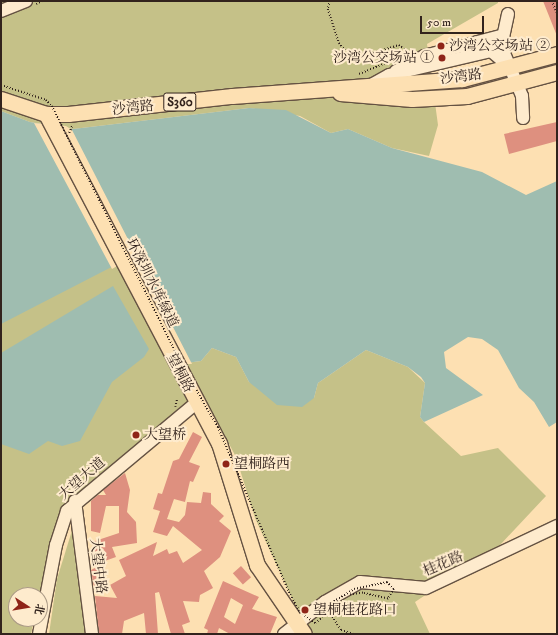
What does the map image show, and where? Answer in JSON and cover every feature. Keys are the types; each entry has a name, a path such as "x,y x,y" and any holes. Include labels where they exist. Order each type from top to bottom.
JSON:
{"main road":[{"name":"沙湾路","path":"1,99 46,114 373,84 462,79 511,68 557,54"},
{"name":"沙湾路","path":"314,90 412,98 467,96 518,85 557,72"},
{"path":"412,82 412,98"},
{"name":"望桐路","path":"46,114 65,138 182,394 196,403 230,472 245,534 257,565 301,629"}],"street":[{"path":"1,11 26,1"},
{"path":"508,14 500,36 501,46 518,85 523,118"},
{"path":"373,84 424,56 500,36"},
{"path":"389,75 491,51 511,68"},
{"name":"大望大道","path":"39,634 61,525 75,501 196,403"},
{"name":"大望中路","path":"75,501 92,634"},
{"name":"桂花路","path":"284,634 301,629 342,590 360,582 426,588 557,526"}],"path":[{"path":"330,1 328,9 339,43 353,59 399,45 409,54"},
{"path":"552,1 557,13"},
{"path":"352,77 413,52"},
{"name":"环深圳水库緑道","path":"1,85 46,100 52,106 172,344 218,427 289,592 300,612 315,623 319,623"},
{"path":"65,138 72,126"},
{"path":"172,410 182,394"},
{"path":"331,614 324,614 324,610 348,592 381,582 391,584 394,589 388,599 363,593 350,595"},
{"path":"331,614 338,601"},
{"path":"331,614 341,630 353,634"}],"shaded area":[{"path":"1,1 498,1 498,3 427,44 438,125 429,156 392,148 348,129 331,133 300,116 249,108 73,129 30,122 1,111"},
{"path":"249,108 286,110 331,133 348,129 392,148 482,172 526,195 557,181 557,422 549,427 534,402 519,388 498,350 482,339 468,337 444,352 446,368 483,395 424,422 420,417 425,383 421,377 408,367 366,350 318,383 314,398 302,407 277,405 249,382 236,357 212,348 201,361 186,363 131,253 129,258 1,324 1,111 30,122 73,129"},
{"path":"131,253 191,400 87,486 60,514 41,587 8,587 8,627 32,627 31,634 1,634 1,321"},
{"path":"113,286 149,349 144,357 112,382 80,441 62,446 48,441 29,454 1,444 1,353"},
{"path":"212,348 236,357 249,382 314,398 318,383 366,350 408,367 425,383 420,417 424,422 461,456 498,448 546,496 500,545 415,602 430,634 314,634 294,603 255,518 236,457 186,363 201,361"},
{"path":"74,524 89,634 49,634 57,579"}],"pier":[{"path":"34,123 66,126 72,130 192,364 184,364 131,258 112,269"}],"building":[{"path":"543,1 557,1 557,36"},
{"path":"557,122 557,141 509,154 504,134"},
{"path":"193,432 202,437 189,462 200,466 193,482 190,481 185,502 174,499 167,519 179,522 185,515 187,502 201,503 203,492 211,493 211,504 224,516 219,521 231,531 220,557 204,571 213,588 200,595 199,602 183,601 190,622 182,625 185,634 171,634 159,592 155,593 158,634 146,634 144,613 124,621 122,634 99,634 95,596 117,598 110,585 126,576 119,560 157,542 153,556 167,549 169,554 177,551 183,563 202,550 173,526 167,536 153,532 160,511 153,509 158,493 162,494 173,461 179,459"},
{"path":"125,473 130,490 127,512 136,522 137,543 112,547 116,557 99,563 92,542 119,533 119,506 106,506 100,533 91,531 91,501 98,495 106,495 103,490"},
{"path":"241,566 251,577 243,585 233,573"},
{"path":"97,567 106,583 94,588 91,570"},
{"path":"223,581 259,597 252,609 277,617 270,634 230,634 219,628 217,634 207,634 208,630 204,628","holes":["231,598 243,605 235,624 224,617"]}],"place":[{"name":"沙湾公交场站 ②","path":"441,46"},
{"name":"沙湾公交场站 ①","path":"442,58"},
{"name":"大望桥","path":"136,435"},
{"name":"望桐路西","path":"226,464"},
{"name":"望桐桂花路口","path":"305,610"}]}
